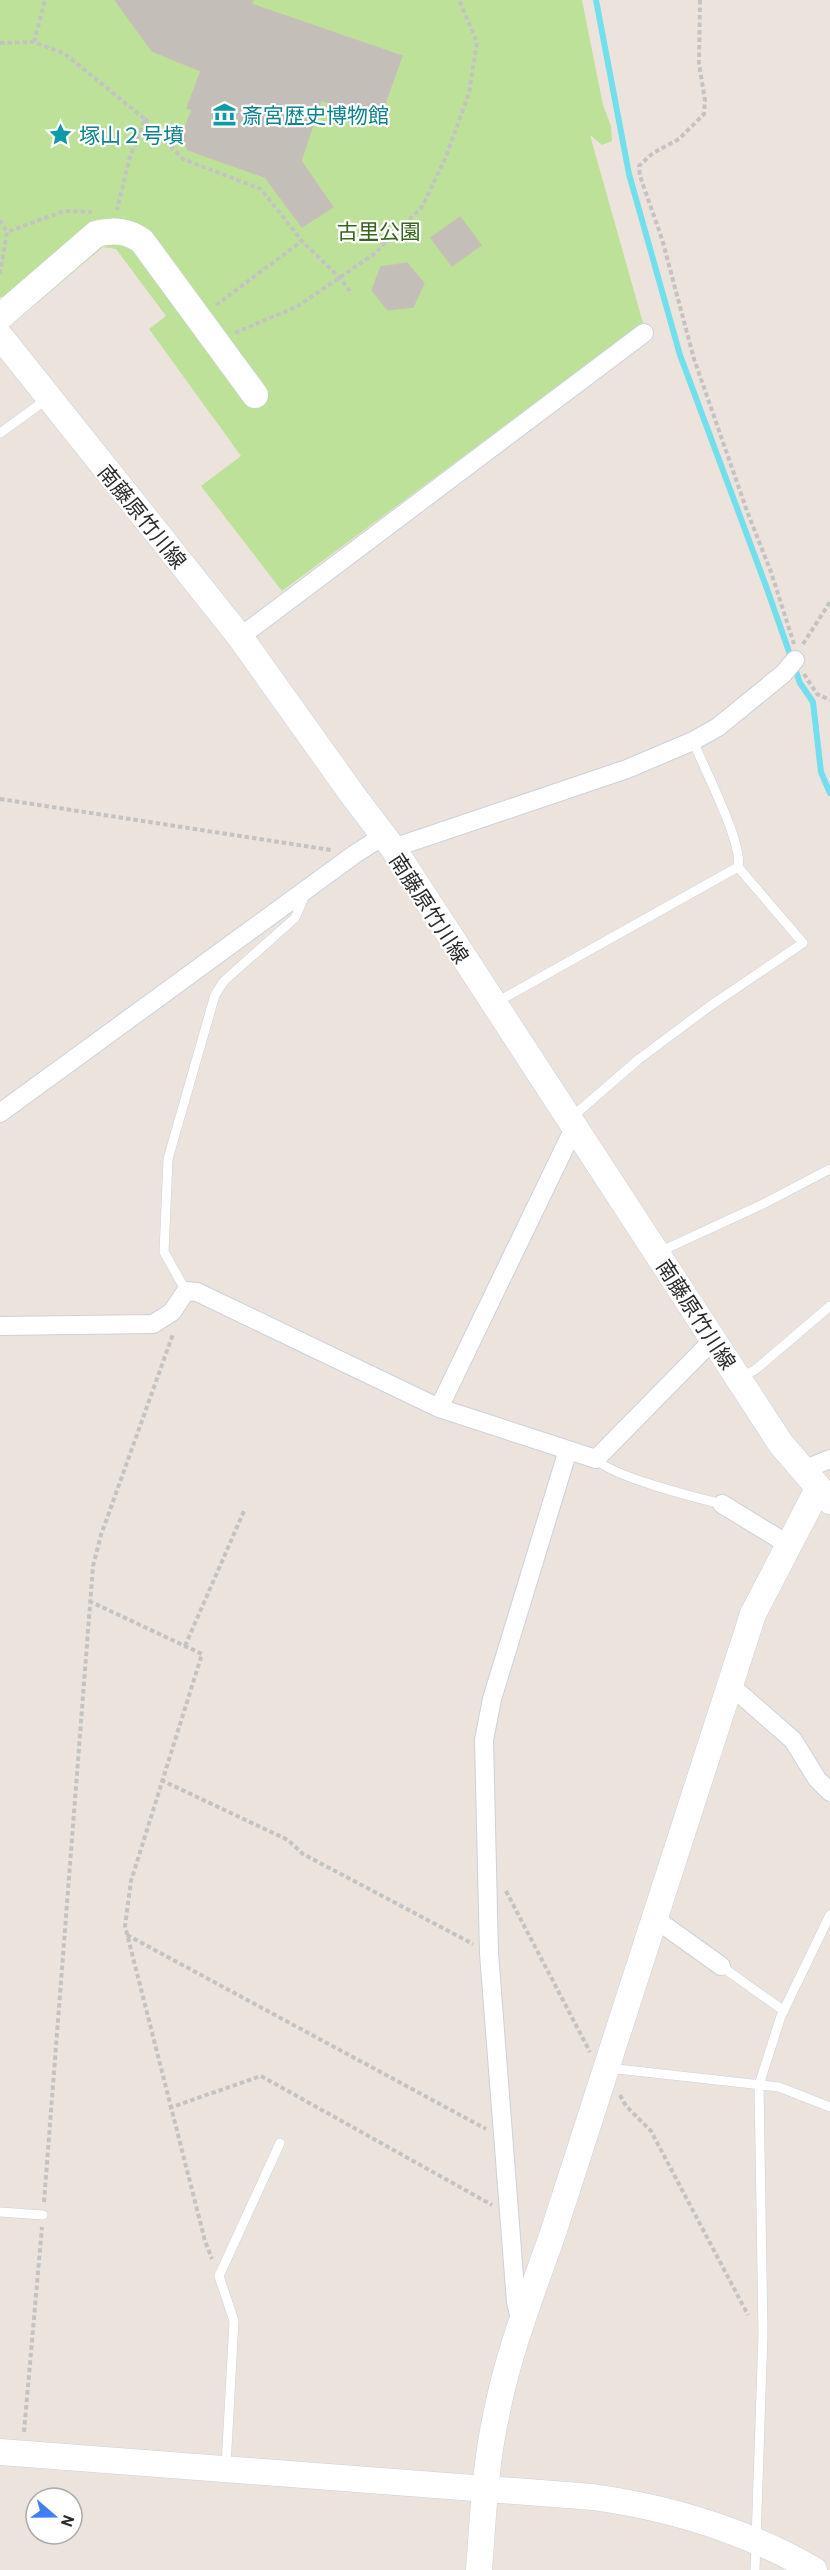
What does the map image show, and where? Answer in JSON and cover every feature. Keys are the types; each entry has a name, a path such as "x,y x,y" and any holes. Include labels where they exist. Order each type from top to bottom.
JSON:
{"street":[{"path":"0,317 96,234 109,231 133,234 142,241 255,396"},
{"path":"240,637 644,333"},
{"name":"南藤原竹川線","path":"0,336 240,637 388,842 781,1444 817,1487"},
{"path":"0,1113 355,854 627,769 693,741 718,727 792,664"},
{"path":"439,1408 572,1122"},
{"path":"0,1326 153,1324 172,1312 186,1291 197,1292 439,1408 596,1459 713,1340"},
{"path":"521,2323 516,2302 489,1953 484,1740 492,1699 568,1450"},
{"path":"479,2570 485,2491 496,2415 521,2323 753,1614 830,1459"},
{"path":"722,1504 789,1545"},
{"path":"730,1685 794,1740 817,1779 830,1792"},
{"path":"654,1918 721,1966"},
{"path":"11,2453 593,2498 643,2504 706,2522 757,2541 814,2570"}],"lane":[{"path":"0,433 49,397"},
{"path":"495,1003 738,867 740,861 736,843 693,741"},
{"path":"572,1122 639,1059 710,1006 803,943 738,867"},
{"path":"186,1291 164,1252 168,1159 215,995 224,981 295,918 309,888"},
{"path":"657,1253 763,1204 830,1169"},
{"path":"738,1378 755,1370 830,1306"},
{"path":"596,1459 601,1465 637,1478 722,1504"},
{"path":"756,2570 763,2344 759,2085 784,2012 830,1915"},
{"path":"721,1966 784,2012"},
{"path":"606,2068 779,2087 830,2107"},
{"path":"225,2469 234,2321 219,2276 280,2143"},
{"path":"0,2212 43,2215"}],"path":[{"path":"34,42 45,0"},
{"path":"231,335 298,306 340,278 374,254 422,207 445,159 469,93 477,42 459,0"},
{"path":"700,0 699,64 705,100 704,114 679,139 645,159 639,166 640,176 662,239 694,359 720,437 771,572 797,652 830,602"},
{"path":"0,43 34,42 65,54 145,119 183,159 261,189 302,241 340,278 352,294"},
{"path":"106,212 117,213 129,160 145,119"},
{"path":"7,232 63,211 96,212"},
{"path":"0,220 7,232 0,274"},
{"path":"212,308 302,241"},
{"path":"792,664 817,694 830,700"},
{"path":"0,799 355,854"},
{"path":"11,2453 43,2215 93,1566 100,1535 176,1325 172,1312"},
{"path":"185,1646 244,1511"},
{"path":"89,1601 202,1654 130,1881 125,1926 169,2108 205,2241 219,2276"},
{"path":"161,1780 288,1840 303,1854 489,1953"},
{"path":"503,1884 588,2050 606,2068 626,2106 651,2131 763,2344"},
{"path":"127,1935 503,2138"},
{"path":"169,2108 261,2076 509,2215"}],"green space":[{"name":"古里公園","path":"0,0 582,0 603,105 611,126 612,141 602,145 590,135 643,323 282,591 201,486 241,456 149,329 166,316 116,249 103,247 24,314 8,297 0,297"}],"building":[{"path":"115,0 253,0 251,4 402,56 379,120 321,100 301,161 333,207 302,227 265,177 188,150 182,136 192,110 187,108 201,71 152,51"},
{"path":"460,217 481,245 452,266 431,238"},
{"path":"407,263 424,283 413,307 388,310 372,290 381,267"}],"waterway":[{"path":"596,0 629,174 680,355 800,683 813,702 821,772 830,793"}],"place":[{"name":"斎宮歴史博物館","path":"224,114"},
{"name":"塚山２号墳","path":"61,134"}]}
